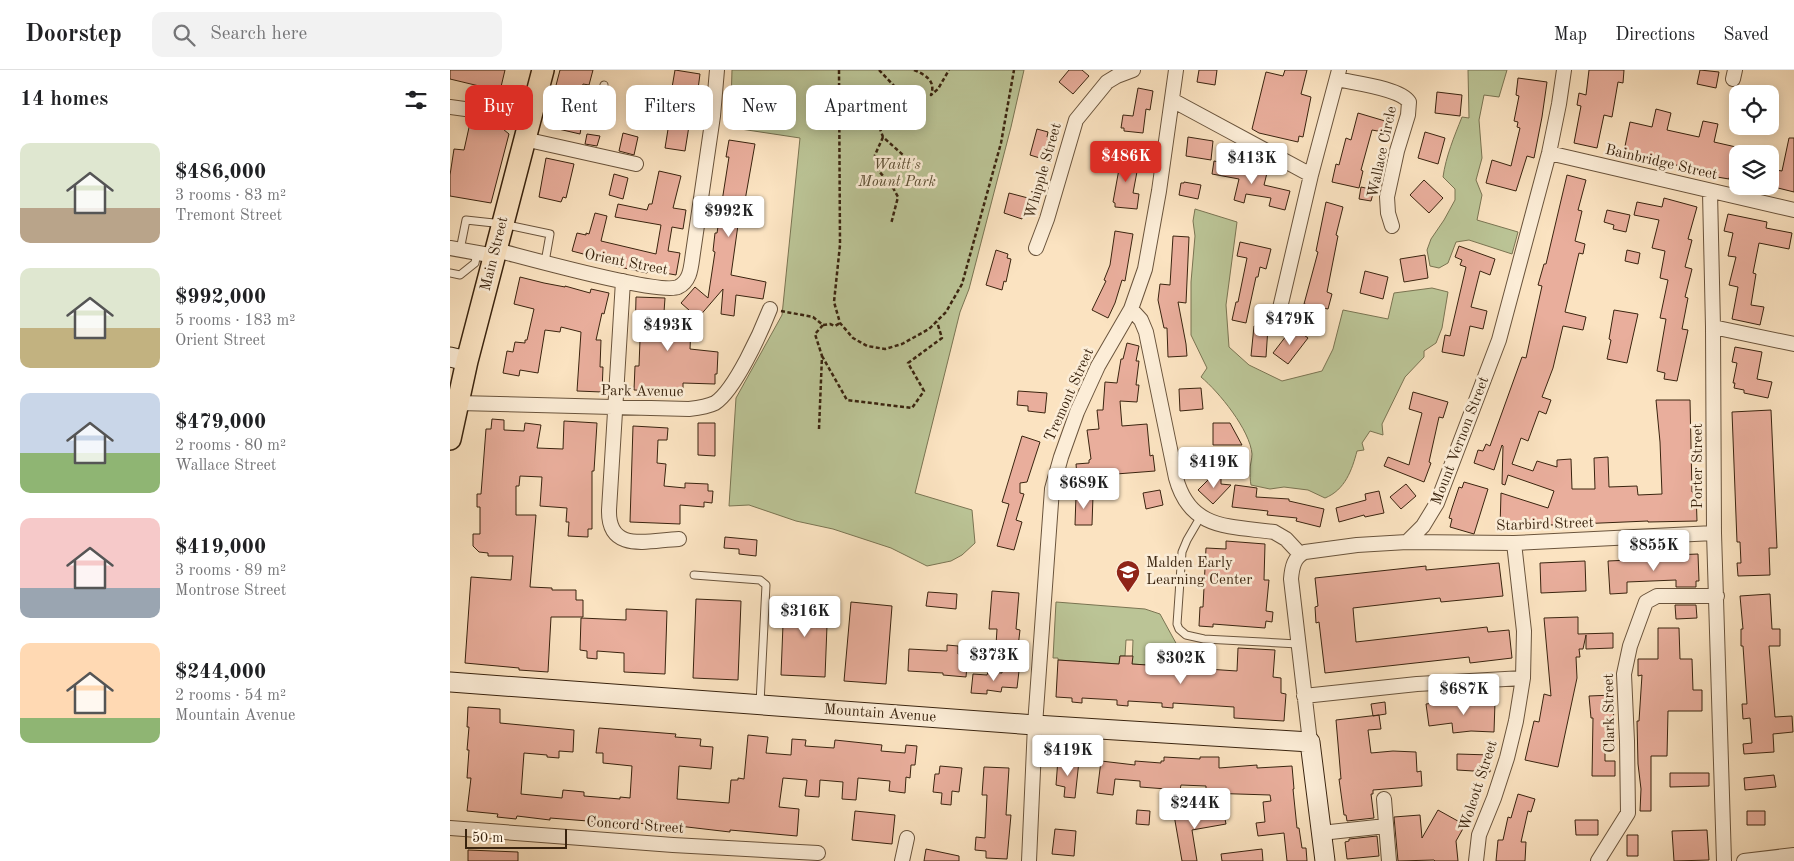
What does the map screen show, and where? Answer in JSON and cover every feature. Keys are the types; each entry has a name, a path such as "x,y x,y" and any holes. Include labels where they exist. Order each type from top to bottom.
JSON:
{"main road":[{"name":"Main Street","path":"533,108 543,70"},
{"name":"Main Street","path":"450,439 458,403 459,359 489,253 503,224 527,130"}],"street":[{"name":"Orient Street","path":"455,249 545,262 623,282 671,288 682,284 688,277 693,253 713,116 717,70"},
{"name":"Whipple Street","path":"1036,248 1045,226 1076,120 1107,82 1133,70"},
{"name":"Tremont Street","path":"1029,861 1035,725 1052,489 1077,412 1098,366 1131,309 1146,270 1176,70"},
{"name":"Mount Vernon Street","path":"1407,542 1423,526 1438,503 1498,340 1549,153 1564,70"},
{"path":"1280,308 1311,175 1338,75"},
{"name":"Wallace Circle","path":"1338,75 1396,93 1406,97 1409,102 1408,115 1387,197 1388,213 1392,226"},
{"path":"1172,100 1311,175"},
{"path":"450,107 465,107"},
{"path":"524,139 636,164"},
{"name":"Bainbridge Street","path":"1549,153 1710,192 1794,210"},
{"name":"Porter Street","path":"1710,192 1714,327 1714,533 1724,861"},
{"path":"623,282 609,510 610,527 619,538 628,541 679,539"},
{"name":"Park Avenue","path":"458,403 689,409 706,406 716,402 726,394 732,385 770,309"},
{"path":"1131,309 1141,320 1146,332 1180,491 1188,506 1213,523 1277,534 1286,539 1300,554"},
{"path":"1714,327 1794,344"},
{"name":"Starbird Street","path":"1407,542 1514,543 1714,533"},
{"path":"1325,861 1291,579 1294,562 1300,554 1305,552 1348,546 1407,542"},
{"name":"Wolcott Street","path":"1476,861 1479,835 1507,758 1516,721 1523,678 1524,631 1514,543"},
{"name":"Clark Street","path":"1598,861 1628,813 1624,674 1630,646 1646,602 1657,596 1717,596"},
{"path":"1304,696 1416,684 1523,678"},
{"name":"Mountain Avenue","path":"450,682 760,706 1310,742"},
{"path":"1384,799 1389,861"},
{"path":"1321,833 1386,826"},
{"name":"Concord Street","path":"450,828 723,854 818,853"},
{"path":"902,861 907,838"},
{"path":"1744,861 1794,855"}],"lane":[{"path":"533,108 579,109 598,107 604,84"},
{"path":"455,249 466,220 503,224 550,234 545,262"},
{"path":"450,273 460,275 489,253"},
{"path":"1201,516 1187,540 1180,560 1177,624 1179,630 1186,636 1204,640 1298,644"},
{"path":"694,575 760,580 766,586 760,706"}],"path":[{"path":"839,70 840,245 833,294 835,310 840,323 848,334 862,344 872,348 885,349 910,340 929,329 954,300 962,284 972,255 986,194 1002,143 1014,70"},
{"path":"879,70 897,90 891,91 886,98 879,126 883,137 903,155"},
{"path":"914,70 923,74 931,81 931,95 938,89 949,70"},
{"path":"883,137 874,155 876,168 892,186 898,197 891,224"},
{"path":"770,309 813,317 822,325 835,326 840,323"},
{"path":"822,325 815,334 822,356 847,400 912,408 924,391 908,363 942,338 937,322"},
{"path":"819,429 822,356"}],"green space":[{"name":"Waitt's Mount Park","path":"732,70 1024,70 1011,127 969,289 960,312 915,493 972,510 975,543 962,555 951,561 927,566 891,548 833,529 796,521 749,505 729,506 736,398 782,315 800,138 747,130 796,130 796,85 732,85"},
{"path":"1468,70 1507,70 1499,97 1484,95 1479,120 1482,158 1476,180 1482,195 1477,220 1518,232 1512,254 1469,240 1456,242 1448,263 1439,268 1430,266 1427,250 1431,239 1455,200 1455,189 1443,177 1448,154 1462,117 1469,118"},
{"path":"1195,209 1237,222 1226,305 1229,347 1249,365 1282,381 1322,371 1333,349 1343,310 1388,319 1394,293 1432,288 1448,292 1442,328 1436,343 1424,351 1424,357 1405,377 1382,424 1383,435 1370,431 1362,443 1364,450 1357,451 1353,465 1343,485 1325,498 1308,490 1284,487 1270,489 1251,485 1252,454 1246,434 1225,402 1201,377 1207,368 1191,335 1191,282"},
{"path":"1056,602 1145,609 1160,614 1177,645 1176,667 1132,664 1133,640 1126,640 1125,656 1120,656 1119,664 1058,660 1058,658 1053,658"}],"building":[{"path":"450,70 505,70 501,85 475,85 450,79"},
{"path":"560,70 593,70 589,85 556,85"},
{"path":"675,70 700,74 699,85 672,85"},
{"path":"1069,70 1082,70 1089,76 1073,94 1059,82"},
{"path":"1199,70 1217,70 1215,85 1197,82"},
{"path":"1285,70 1307,70 1301,94 1311,97 1303,137 1299,136 1298,142 1259,133 1252,129 1266,72 1283,76"},
{"path":"1589,70 1624,70 1623,83 1618,82 1612,117 1604,115 1597,148 1574,143 1581,106 1577,105 1579,93 1586,95"},
{"path":"1700,70 1719,72 1716,88 1697,84"},
{"path":"1518,78 1547,82 1534,158 1527,156 1516,191 1486,183 1492,160 1511,166 1520,128 1517,127 1518,122 1514,121 1519,96 1516,95"},
{"path":"1138,88 1153,91 1150,110 1146,109 1143,133 1124,131 1124,128 1121,128 1123,115 1133,116"},
{"path":"1437,92 1462,95 1460,116 1435,113"},
{"path":"1656,109 1671,113 1667,130 1699,137 1703,121 1718,124 1714,142 1729,145 1729,179 1711,176 1712,173 1640,157 1639,160 1623,156 1630,122 1652,127"},
{"path":"1358,113 1385,121 1383,132 1372,130 1361,170 1363,171 1359,188 1332,182 1336,164 1339,165 1346,138 1351,140"},
{"path":"1037,129 1048,132 1047,137 1049,137 1043,159 1030,155"},
{"path":"468,130 504,130 509,134 491,203 450,196 450,175 454,149 464,150"},
{"path":"563,130 581,130 580,134"},
{"path":"668,130 688,130 685,151 665,148"},
{"path":"1425,132 1445,138 1438,164 1418,158"},
{"path":"623,133 638,137 634,155 619,151"},
{"path":"587,134 600,136 597,146 585,144"},
{"path":"1188,137 1213,141 1211,160 1186,156"},
{"path":"1789,138 1794,138 1794,192 1779,188 1779,170 1782,171"},
{"path":"729,140 755,144 744,206 747,206 744,226 738,225 731,275 766,282 763,299 736,295 734,316 721,314 723,289 698,318 681,303 695,287 708,298 715,252 713,251 715,233 717,233 729,157 726,157"},
{"path":"1112,156 1139,161 1133,193 1139,194 1137,209 1115,207 1113,202 1119,169 1110,168"},
{"path":"546,158 574,164 566,198 563,197 561,202 539,197"},
{"path":"1214,161 1267,173 1264,185 1290,191 1285,210 1269,206 1271,198 1246,194 1244,203 1234,200 1239,179 1212,174"},
{"path":"659,171 681,176 673,208 686,210 683,229 672,227 668,251 680,253 676,275 648,270 647,273 606,264 606,260 572,251 577,233 589,234 595,213 607,216 601,241 656,254 661,225 615,217 618,204 647,210 649,204 652,204"},
{"path":"614,174 628,178 623,199 609,195"},
{"path":"1567,175 1586,180 1578,210 1582,211 1575,241 1585,244 1583,254 1579,253 1565,312 1586,317 1583,330 1563,326 1553,368 1542,397 1551,400 1546,414 1539,411 1528,441 1521,438 1512,464 1533,471 1537,461 1557,467 1557,460 1571,459 1572,489 1595,489 1594,458 1608,457 1609,487 1637,486 1638,495 1662,494 1656,400 1690,400 1692,492 1696,491 1697,521 1554,525 1520,524 1520,529 1500,528 1501,493 1548,508 1554,491 1508,475 1505,485 1502,484 1502,445 1494,470 1474,463 1478,450 1483,451 1486,444 1490,446 1522,357 1526,358 1542,286 1538,285 1544,264 1546,264"},
{"path":"1424,180 1443,198 1429,213 1410,195"},
{"path":"1181,183 1201,185 1198,199 1179,195"},
{"path":"1361,187 1374,190 1371,201 1359,199"},
{"path":"1009,193 1028,198 1022,219 1004,213"},
{"path":"1664,198 1697,207 1688,239 1692,240 1685,267 1692,269 1685,297 1688,298 1682,329 1688,330 1677,381 1664,379 1665,373 1657,371 1666,319 1660,318 1668,280 1660,278 1665,251 1652,248 1659,220 1634,215 1637,202 1662,207"},
{"path":"1326,202 1343,207 1336,235 1338,236 1327,292 1332,294 1328,309 1304,304 1318,252 1316,251"},
{"path":"1607,210 1630,215 1626,232 1613,229 1614,225 1604,222"},
{"path":"1728,214 1767,222 1766,228 1792,233 1789,249 1759,243 1753,273 1756,274 1751,305 1764,307 1760,325 1732,319 1738,287 1729,285 1736,257 1728,256 1733,233 1724,231"},
{"path":"1115,231 1133,234 1125,281 1122,280 1108,318 1092,310 1106,281 1104,280 1110,265"},
{"path":"1173,236 1189,237 1186,303 1178,302 1187,356 1168,357 1167,328 1164,328 1158,300 1160,284 1170,285"},
{"path":"1240,242 1271,249 1266,269 1260,267 1258,277 1256,277 1246,323 1232,320 1236,302 1238,302 1247,258 1237,256"},
{"path":"1459,246 1495,259 1490,275 1480,271 1471,307 1487,311 1483,329 1470,326 1464,356 1442,352 1445,335 1450,336 1466,267 1460,265 1462,260 1455,257"},
{"path":"996,250 1008,254 1007,258 1011,259 1006,282 1004,281 1002,290 986,285"},
{"path":"1627,250 1640,253 1638,264 1625,261"},
{"path":"1425,255 1428,278 1404,282 1400,259"},
{"path":"1365,271 1388,277 1383,299 1360,293"},
{"path":"520,277 590,293 591,289 609,293 596,340 601,340 600,367 603,367 602,392 577,391 581,332 561,327 560,332 545,330 538,373 520,370 519,376 503,373 507,351 513,352 515,342 525,343 525,340 527,340 534,309 514,304"},
{"path":"636,297 665,298 663,326 691,326 690,349 718,352 715,384 683,383 683,392 634,390 635,366 639,366 640,340 635,340"},
{"path":"1614,310 1638,314 1627,363 1607,359"},
{"path":"1254,326 1268,327 1266,357 1251,356"},
{"path":"1293,327 1308,338 1288,364 1273,353"},
{"path":"1127,343 1139,346 1136,361 1139,361 1136,385 1139,385 1137,402 1120,401 1122,426 1147,424 1150,456 1153,455 1155,471 1077,477 1076,464 1089,463 1091,459 1087,430 1099,429 1097,410 1103,410 1105,382 1117,383 1121,359 1123,359"},
{"path":"1735,347 1762,352 1757,379 1772,382 1768,398 1744,393 1744,390 1734,388 1735,383 1733,383 1737,363 1732,362"},
{"path":"1201,388 1203,409 1180,411 1179,389"},
{"path":"1018,391 1047,393 1045,413 1028,411 1028,406 1017,405"},
{"path":"1413,392 1448,402 1443,418 1439,417 1429,462 1431,463 1424,482 1384,466 1388,457 1409,465 1422,413 1409,409"},
{"path":"1771,410 1777,548 1769,548 1770,575 1738,576 1737,563 1741,563 1740,542 1737,542 1732,412"},
{"path":"492,419 504,420 504,430 524,431 525,423 541,425 537,448 563,449 564,421 597,423 594,471 592,471 592,529 588,529 588,537 568,536 567,508 540,506 542,477 520,476 519,486 516,486 516,515 536,515 530,587 552,588 552,590 576,590 576,600 583,600 583,617 551,617 548,672 465,663 471,577 511,580 513,556 488,556 488,553 479,552 473,546 473,534 480,534 480,507 477,507 477,494 481,494 486,429 491,429"},
{"path":"698,423 715,423 715,456 698,455"},
{"path":"1213,423 1230,423 1242,445 1213,445"},
{"path":"633,426 668,428 667,440 658,440 657,463 666,464 664,486 685,488 685,483 708,484 708,491 713,491 712,503 704,502 704,507 680,505 680,524 630,522"},
{"path":"1022,436 1040,442 1027,482 1020,483 1020,493 1024,494 1016,520 1022,522 1014,550 997,546 1009,504 1002,502"},
{"path":"1221,450 1221,465 1197,467 1197,451"},
{"path":"1221,476 1221,484 1231,485 1213,504 1198,490 1209,479"},
{"path":"1464,482 1488,489 1474,534 1450,527 1452,519 1449,518 1452,508 1459,487 1462,488"},
{"path":"1406,484 1416,496 1401,509 1390,497"},
{"path":"1235,485 1257,488 1256,497 1289,499 1289,501 1324,509 1320,527 1296,521 1297,518 1267,515 1268,511 1232,507"},
{"path":"1160,490 1163,505 1146,509 1143,493"},
{"path":"1379,491 1384,513 1365,517 1364,515 1339,522 1336,508 1366,500 1365,494"},
{"path":"1076,496 1093,496 1092,525 1075,525"},
{"path":"725,537 757,540 756,556 739,554 739,549 724,548"},
{"path":"1226,541 1265,544 1264,580 1269,580 1266,611 1273,612 1272,622 1266,621 1265,628 1213,624 1213,627 1199,626 1200,607 1203,607 1206,548 1226,549"},
{"path":"1698,554 1699,581 1696,581 1696,587 1676,587 1676,580 1627,582 1627,593 1610,594 1608,561 1675,558 1674,555"},
{"path":"1585,561 1586,591 1541,593 1540,563"},
{"path":"1499,563 1503,596 1441,602 1440,598 1353,608 1356,642 1487,627 1488,632 1509,630 1512,658 1470,663 1469,657 1325,673 1319,622 1316,623 1315,607 1318,606 1315,578 1426,566 1426,570"},
{"path":"992,591 1019,593 1016,629 1020,630 1018,647 996,645 997,629 989,629"},
{"path":"928,592 957,594 956,609 926,606"},
{"path":"1770,594 1772,629 1780,629 1780,646 1769,646 1775,717 1792,716 1793,732 1773,734 1774,752 1744,754 1743,744 1752,743 1750,718 1743,719 1742,704 1747,704 1743,646 1741,646 1741,629 1743,629 1740,596"},
{"path":"696,599 741,601 738,680 693,678"},
{"path":"784,599 828,600 825,677 781,675"},
{"path":"851,602 892,606 886,684 844,681"},
{"path":"1675,605 1696,605 1697,618 1676,619"},
{"path":"626,609 667,611 665,674 624,672 624,653 597,651 597,659 587,658 587,651 580,650 581,618 626,620"},
{"path":"1578,617 1578,634 1613,633 1613,648 1586,649 1586,635 1583,649 1579,649 1580,657 1576,657 1577,678 1558,767 1525,760 1534,721 1539,722 1544,694 1551,696 1544,618"},
{"path":"1658,628 1679,628 1680,659 1692,659 1693,690 1702,690 1702,711 1668,711 1667,756 1651,756 1651,811 1640,811 1641,789 1638,764 1637,721 1639,721 1642,675 1638,676 1638,659 1658,659"},
{"path":"947,645 958,646 958,654 968,655 966,677 943,675 943,673 908,671 909,649 947,651"},
{"path":"1238,648 1275,650 1273,677 1281,678 1281,693 1286,694 1284,721 1234,718 1234,707 1173,703 1173,708 1162,707 1162,703 1128,701 1128,706 1117,705 1117,700 1082,698 1082,703 1072,702 1072,698 1056,697 1058,660 1119,664 1120,656 1133,656 1132,664 1237,671"},
{"path":"1002,670 1019,671 1017,688 1002,687 1001,692 987,690 987,694 971,693 973,674 1002,673"},
{"path":"1614,695 1613,740 1605,740 1605,761 1615,761 1615,776 1592,776 1593,718 1591,718 1589,696"},
{"path":"1474,701 1495,702 1494,732 1471,731 1453,733 1452,723 1429,726 1426,704 1442,702 1443,705"},
{"path":"1385,702 1386,714 1373,716 1371,704"},
{"path":"468,707 500,709 500,723 574,730 573,752 559,751 559,758 524,753 521,794 562,798 563,790 584,792 584,796 630,798 632,766 603,763 603,753 596,753 599,728 676,734 675,737 701,739 700,746 713,747 711,769 679,766 677,799 729,803 731,780 744,779 748,735 768,737 766,753 791,755 792,739 806,740 805,746 834,748 835,740 882,745 881,751 905,753 906,745 917,746 915,765 911,765 910,778 906,777 905,793 889,791 890,781 858,778 856,800 842,799 843,782 820,780 819,797 805,796 807,780 783,778 779,807 799,809 797,836 730,830 730,832 670,825 670,827 638,823 638,825 550,818 550,820 517,816 516,819 497,817 498,814 467,811 471,778 467,778 469,750 467,750"},
{"path":"1379,715 1381,729 1368,730 1371,753 1393,751 1416,752 1417,772 1421,771 1422,786 1373,790 1373,794 1371,794 1374,818 1347,821 1346,815 1344,815 1339,779 1341,779 1336,720"},
{"path":"1457,754 1491,755 1490,772 1457,770"},
{"path":"1164,757 1200,759 1200,757 1219,757 1219,768 1257,765 1257,768 1292,766 1297,828 1299,828 1302,848 1306,848 1307,861 1287,861 1284,833 1258,836 1256,823 1265,822 1263,802 1271,801 1270,795 1206,793 1206,786 1181,785 1180,790 1140,787 1140,781 1115,779 1113,795 1097,793 1101,761 1135,765 1135,761 1161,763 1161,761 1164,761"},
{"path":"1058,759 1079,761 1075,798 1064,797 1065,787 1056,785"},
{"path":"940,766 962,768 959,792 952,791 951,805 941,804 942,793 933,792 935,774 939,774"},
{"path":"984,767 1009,768 1006,815 1011,815 1007,859 986,858 986,851 975,850 976,837 985,838 987,795 982,795"},
{"path":"1670,773 1709,773 1709,786 1670,787"},
{"path":"1774,775 1776,787 1745,790 1744,778"},
{"path":"1518,794 1535,799 1531,812 1528,811 1521,842 1526,842 1525,861 1496,861 1498,840 1503,840 1508,817 1511,818"},
{"path":"1223,809 1226,824 1192,830 1197,861 1182,861 1174,815 1188,812 1189,815"},
{"path":"1137,810 1150,811 1149,825 1136,824"},
{"path":"1438,810 1465,825 1456,841 1458,861 1398,861 1394,817 1420,815 1422,838"},
{"path":"855,811 895,815 892,844 852,840"},
{"path":"1747,811 1765,811 1765,825 1747,825"},
{"path":"1575,820 1598,820 1598,835 1576,835"},
{"path":"1055,829 1076,831 1074,856 1052,854"},
{"path":"1707,830 1709,860 1674,861 1672,831"},
{"path":"1627,835 1638,835 1638,856 1627,856"},
{"path":"1377,836 1379,856 1347,859 1345,842 1349,841 1349,839"},
{"path":"926,849 959,856 959,861 924,861"},
{"path":"1262,849 1263,861 1222,861 1221,854"},
{"path":"468,850 518,852 518,861 468,861"}],"place":[{"name":"Malden Early Learning Center","path":"1128,593"}]}
